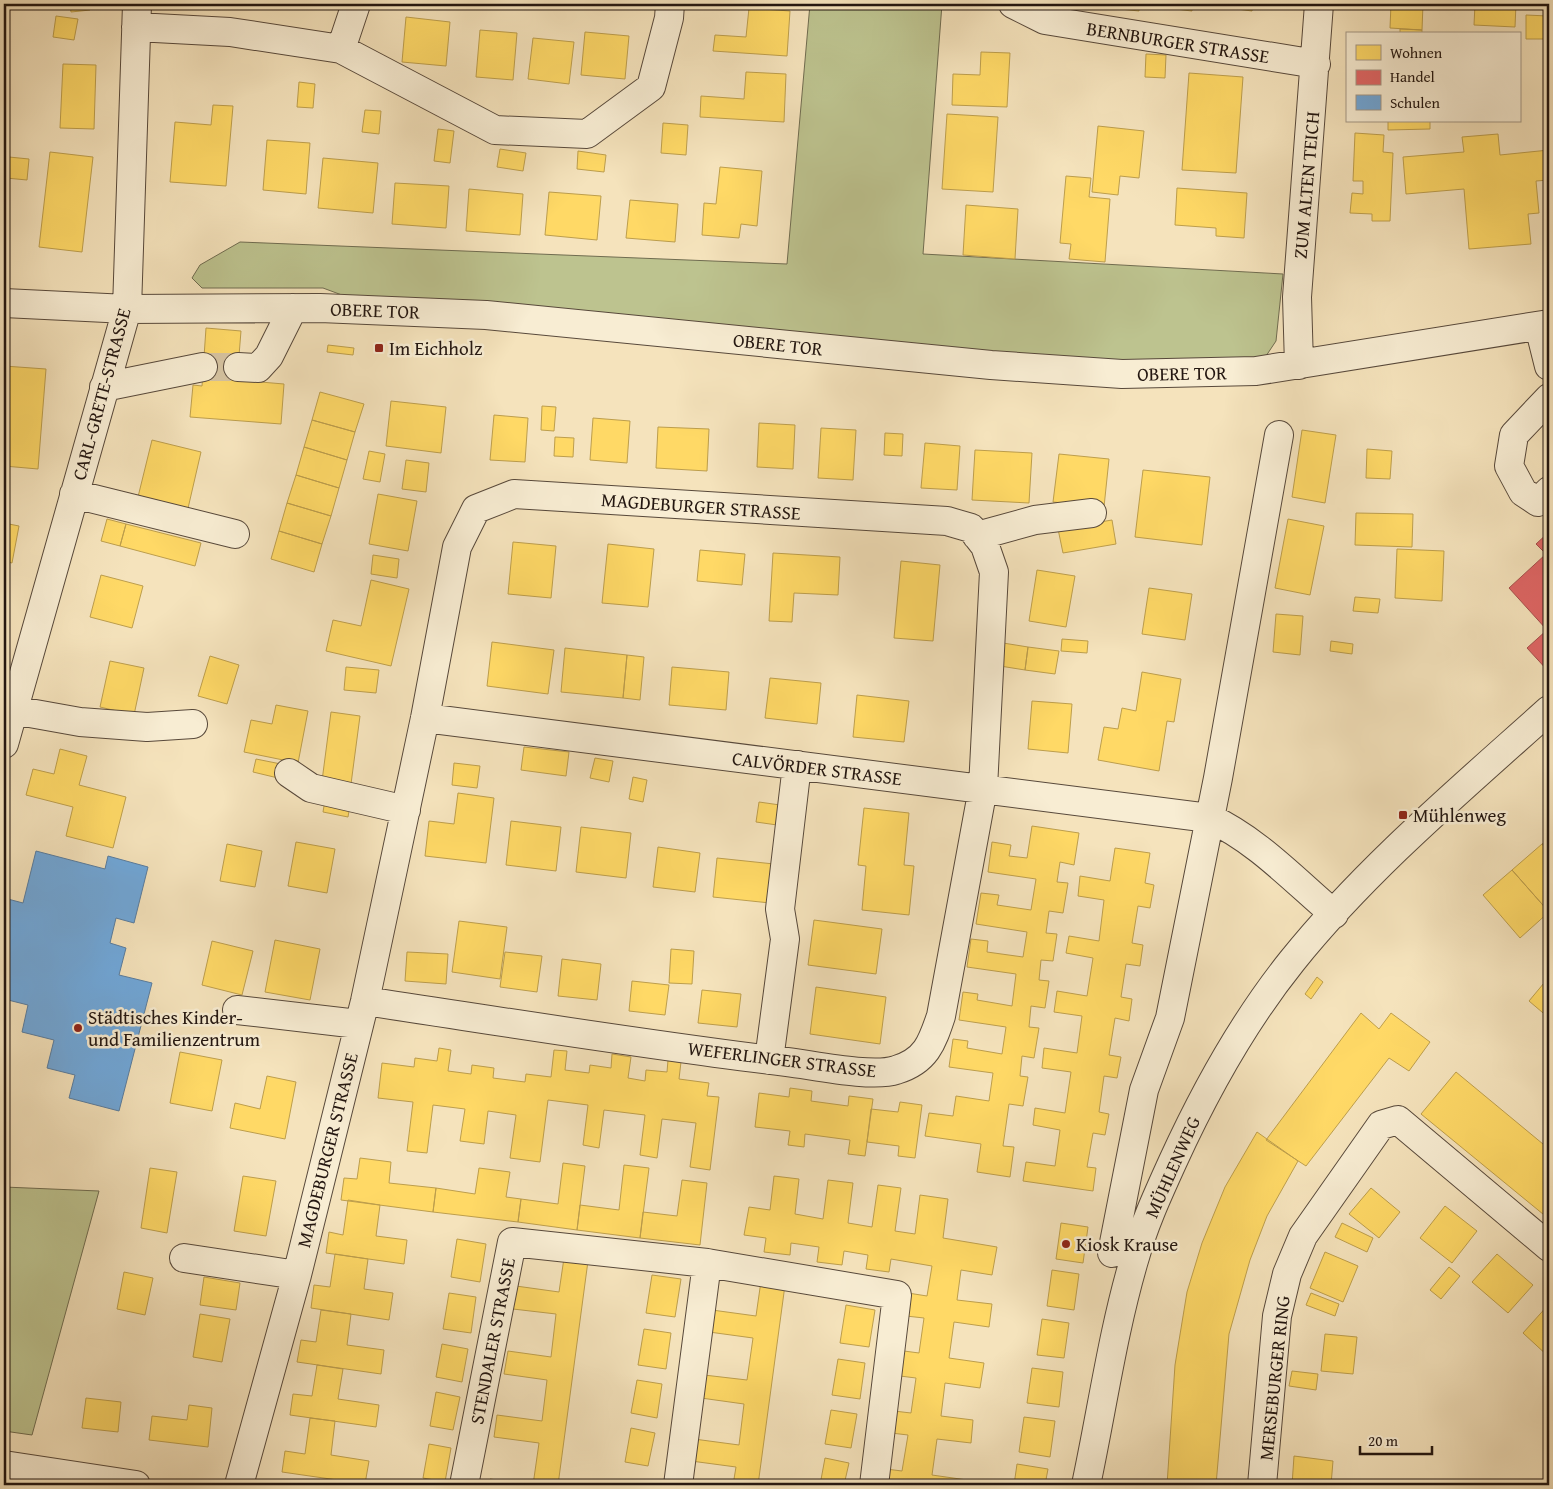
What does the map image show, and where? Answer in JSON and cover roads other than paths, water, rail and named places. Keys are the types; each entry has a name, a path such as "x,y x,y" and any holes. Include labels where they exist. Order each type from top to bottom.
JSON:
{"street":[{"path":"341,49 356,4"},
{"path":"136,15 341,49 495,130 586,134 651,87 669,18 670,4"},
{"name":"BERNBURGER STRASSE","path":"1014,4 1045,20 1316,64"},
{"name":"ZUM ALTEN TEICH","path":"1299,366 1297,297 1316,64 1319,4"},
{"name":"CARL-GRETE-STRASSE","path":"4,744 11,700 74,494 127,309 136,15"},
{"name":"OBERE TOR","path":"4,303 127,309 293,308 486,315 981,364 1122,374 1256,371 1299,366 1544,325"},
{"path":"238,368 258,368 269,356 293,308"},
{"path":"1544,325 1549,366"},
{"path":"104,387 203,367"},
{"path":"1549,398 1514,435 1509,466 1523,492 1538,502 1549,491"},
{"name":"MÜHLENWEG","path":"1112,1253 1144,1090 1170,1018 1218,778 1279,435"},
{"path":"74,494 235,534"},
{"name":"MAGDEBURGER STRASSE","path":"239,1485 297,1275 361,1013 426,718 457,547 476,509 514,494 947,521 971,528 977,536"},
{"path":"983,788 994,572 985,546 977,536 1035,520 1092,513"},
{"path":"11,700 80,722 147,727 193,724"},
{"name":"MÜHLENWEG","path":"1086,1485 1135,1256 1159,1192 1190,1124 1241,1034 1292,961 1334,914 1447,802 1549,710"},
{"name":"CALVÖRDER STRASSE","path":"426,718 1209,818"},
{"path":"769,1060 785,939 785,928 780,909 797,765"},
{"path":"289,773 311,788 406,810"},
{"name":"WEFERLINGER STRASSE","path":"361,1013 868,1072 894,1071 914,1064 931,1045 941,1016 983,788"},
{"path":"1209,818 1227,826 1247,839 1334,914"},
{"name":"MAGDEBURGER STRASSE","path":"237,1010 361,1013"},
{"name":"MERSEBURGER RING","path":"1262,1485 1277,1316 1287,1274 1303,1236 1381,1125 1398,1120 1549,1247"},
{"name":"STENDALER STRASSE","path":"464,1485 512,1242 707,1263 897,1295 874,1485"},
{"path":"184,1258 297,1275"},
{"path":"678,1485 707,1263"},
{"path":"4,1465 136,1485"}],"tunnel":[{"path":"203,367 238,367"}],"place":[{"name":"Im Eichholz","path":"379,348"},
{"name":"Mühlenweg","path":"1403,815"},
{"name":"Städtisches Kinder- und Familienzentrum","path":"78,1028"},
{"name":"Kiosk Krause","path":"1066,1244"}]}
